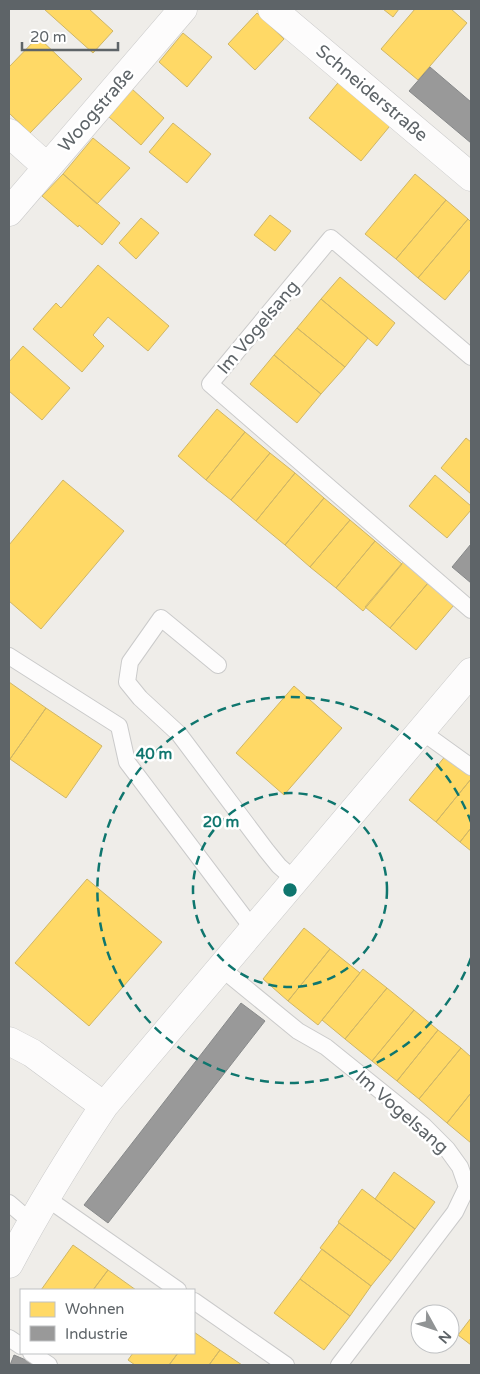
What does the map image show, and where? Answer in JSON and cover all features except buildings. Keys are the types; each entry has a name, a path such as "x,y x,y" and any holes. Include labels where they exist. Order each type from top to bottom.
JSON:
{"street":[{"name":"Woogstraße","path":"9,212 182,9"},
{"name":"Schneiderstraße","path":"272,9 471,177"},
{"path":"9,133 47,167"},
{"path":"9,1264 45,1197 104,1106 471,672"},
{"path":"9,1041 32,1053 104,1106"}],"lane":[{"name":"Im Vogelsang","path":"471,358 332,238 210,384 471,610"},
{"path":"218,665 161,618 130,662 127,682 140,698 179,734 266,850 295,880"},
{"path":"9,656 118,726 127,762 254,929"},
{"path":"421,731 471,767"},
{"name":"Im Vogelsang","path":"221,968 298,1031 326,1047 424,1126 447,1149 460,1167 467,1187 455,1212 339,1365"},
{"path":"45,1197 177,1289"},
{"path":"9,1203 31,1222"},
{"path":"195,1302 286,1365"},
{"path":"9,1338 20,1345"},
{"path":"32,1354 49,1365"}]}
